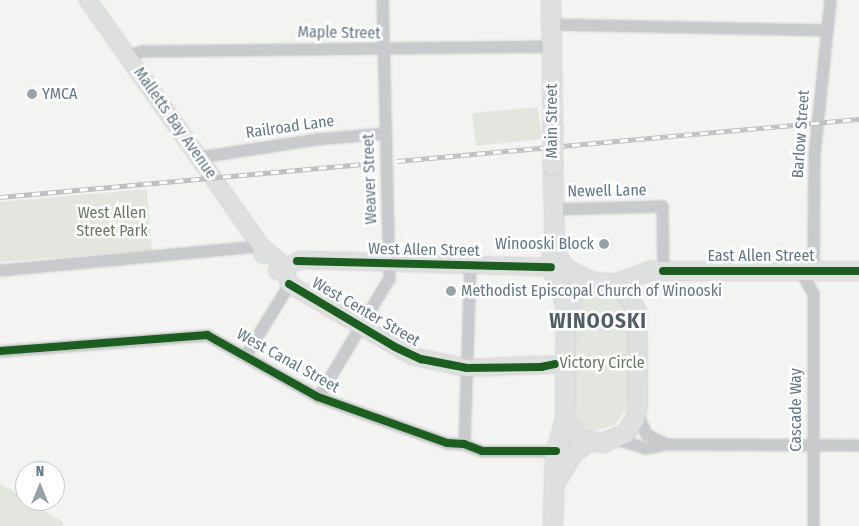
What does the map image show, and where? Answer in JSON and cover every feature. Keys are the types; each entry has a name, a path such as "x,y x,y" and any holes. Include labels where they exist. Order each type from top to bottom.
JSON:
{"main road":[{"name":"Main Street","path":"551,0 553,127 553,241 551,266 562,290 566,311 560,364 565,419 556,451 557,480 553,526"},
{"name":"Main Street","path":"553,241 555,253 563,266 593,282 615,284"},
{"name":"East Allen Street","path":"615,284 651,271 859,271"},
{"path":"565,419 575,436 588,442 616,440 630,429 637,412 637,312 646,283 663,271"},
{"path":"566,311 577,291 593,282"},
{"path":"615,284 628,295 637,312"},
{"name":"Main Street","path":"557,480 572,455 588,442"}],"street":[{"name":"Malletts Bay Avenue","path":"88,0 261,246 284,275"},
{"name":"Weaver Street","path":"318,397 389,278 382,0"},
{"name":"Barlow Street","path":"807,270 814,155 830,0"},
{"path":"551,24 827,30"},
{"name":"Maple Street","path":"127,55 151,51 552,46"},
{"name":"Railroad Lane","path":"199,157 316,139 385,133"},
{"name":"Newell Lane","path":"552,208 662,206 663,271"},
{"path":"0,270 261,246"},
{"name":"West Allen Street","path":"284,275 301,260 551,266"},
{"path":"464,444 470,264"},
{"name":"Cascade Way","path":"807,270 813,293 813,526"},
{"path":"813,293 835,270"},
{"path":"246,354 284,275"},
{"name":"West Center Street","path":"284,275 360,327 412,356 467,368 542,367 560,364"},
{"name":"West Canal Street","path":"0,351 204,335 246,354 318,397 447,443 464,444 471,450 482,451 556,451"},
{"path":"637,412 646,434 666,444"},
{"path":"616,440 640,448 666,444 859,445"}],"green space":[{"path":"538,107 542,139 476,146 472,113"},
{"name":"West Allen Street Park","path":"147,189 152,250 0,262 0,202"},
{"name":"Victory Circle","path":"597,292 614,295 628,309 630,394 626,409 615,425 592,431 581,426 574,409 573,331 581,302"},
{"path":"0,483 15,492 15,511 45,511 63,522 63,526 0,526"}],"railway":[{"path":"397,161 859,119"},
{"path":"0,197 374,163"}],"cycle path":[{"path":"297,261 551,267"},
{"path":"663,271 859,271"},
{"path":"289,284 395,347 421,359 467,368 541,367 555,364"},
{"path":"0,351 207,335 318,397 447,443 464,444 482,451 556,451"}],"place":[{"name":"YMCA","path":"32,94"},
{"name":"Winooski Block","path":"604,244"},
{"name":"Methodist Episcopal Church of Winooski","path":"451,291"}],"district":[{"name":"WINOOSKI","path":"598,321"}]}
